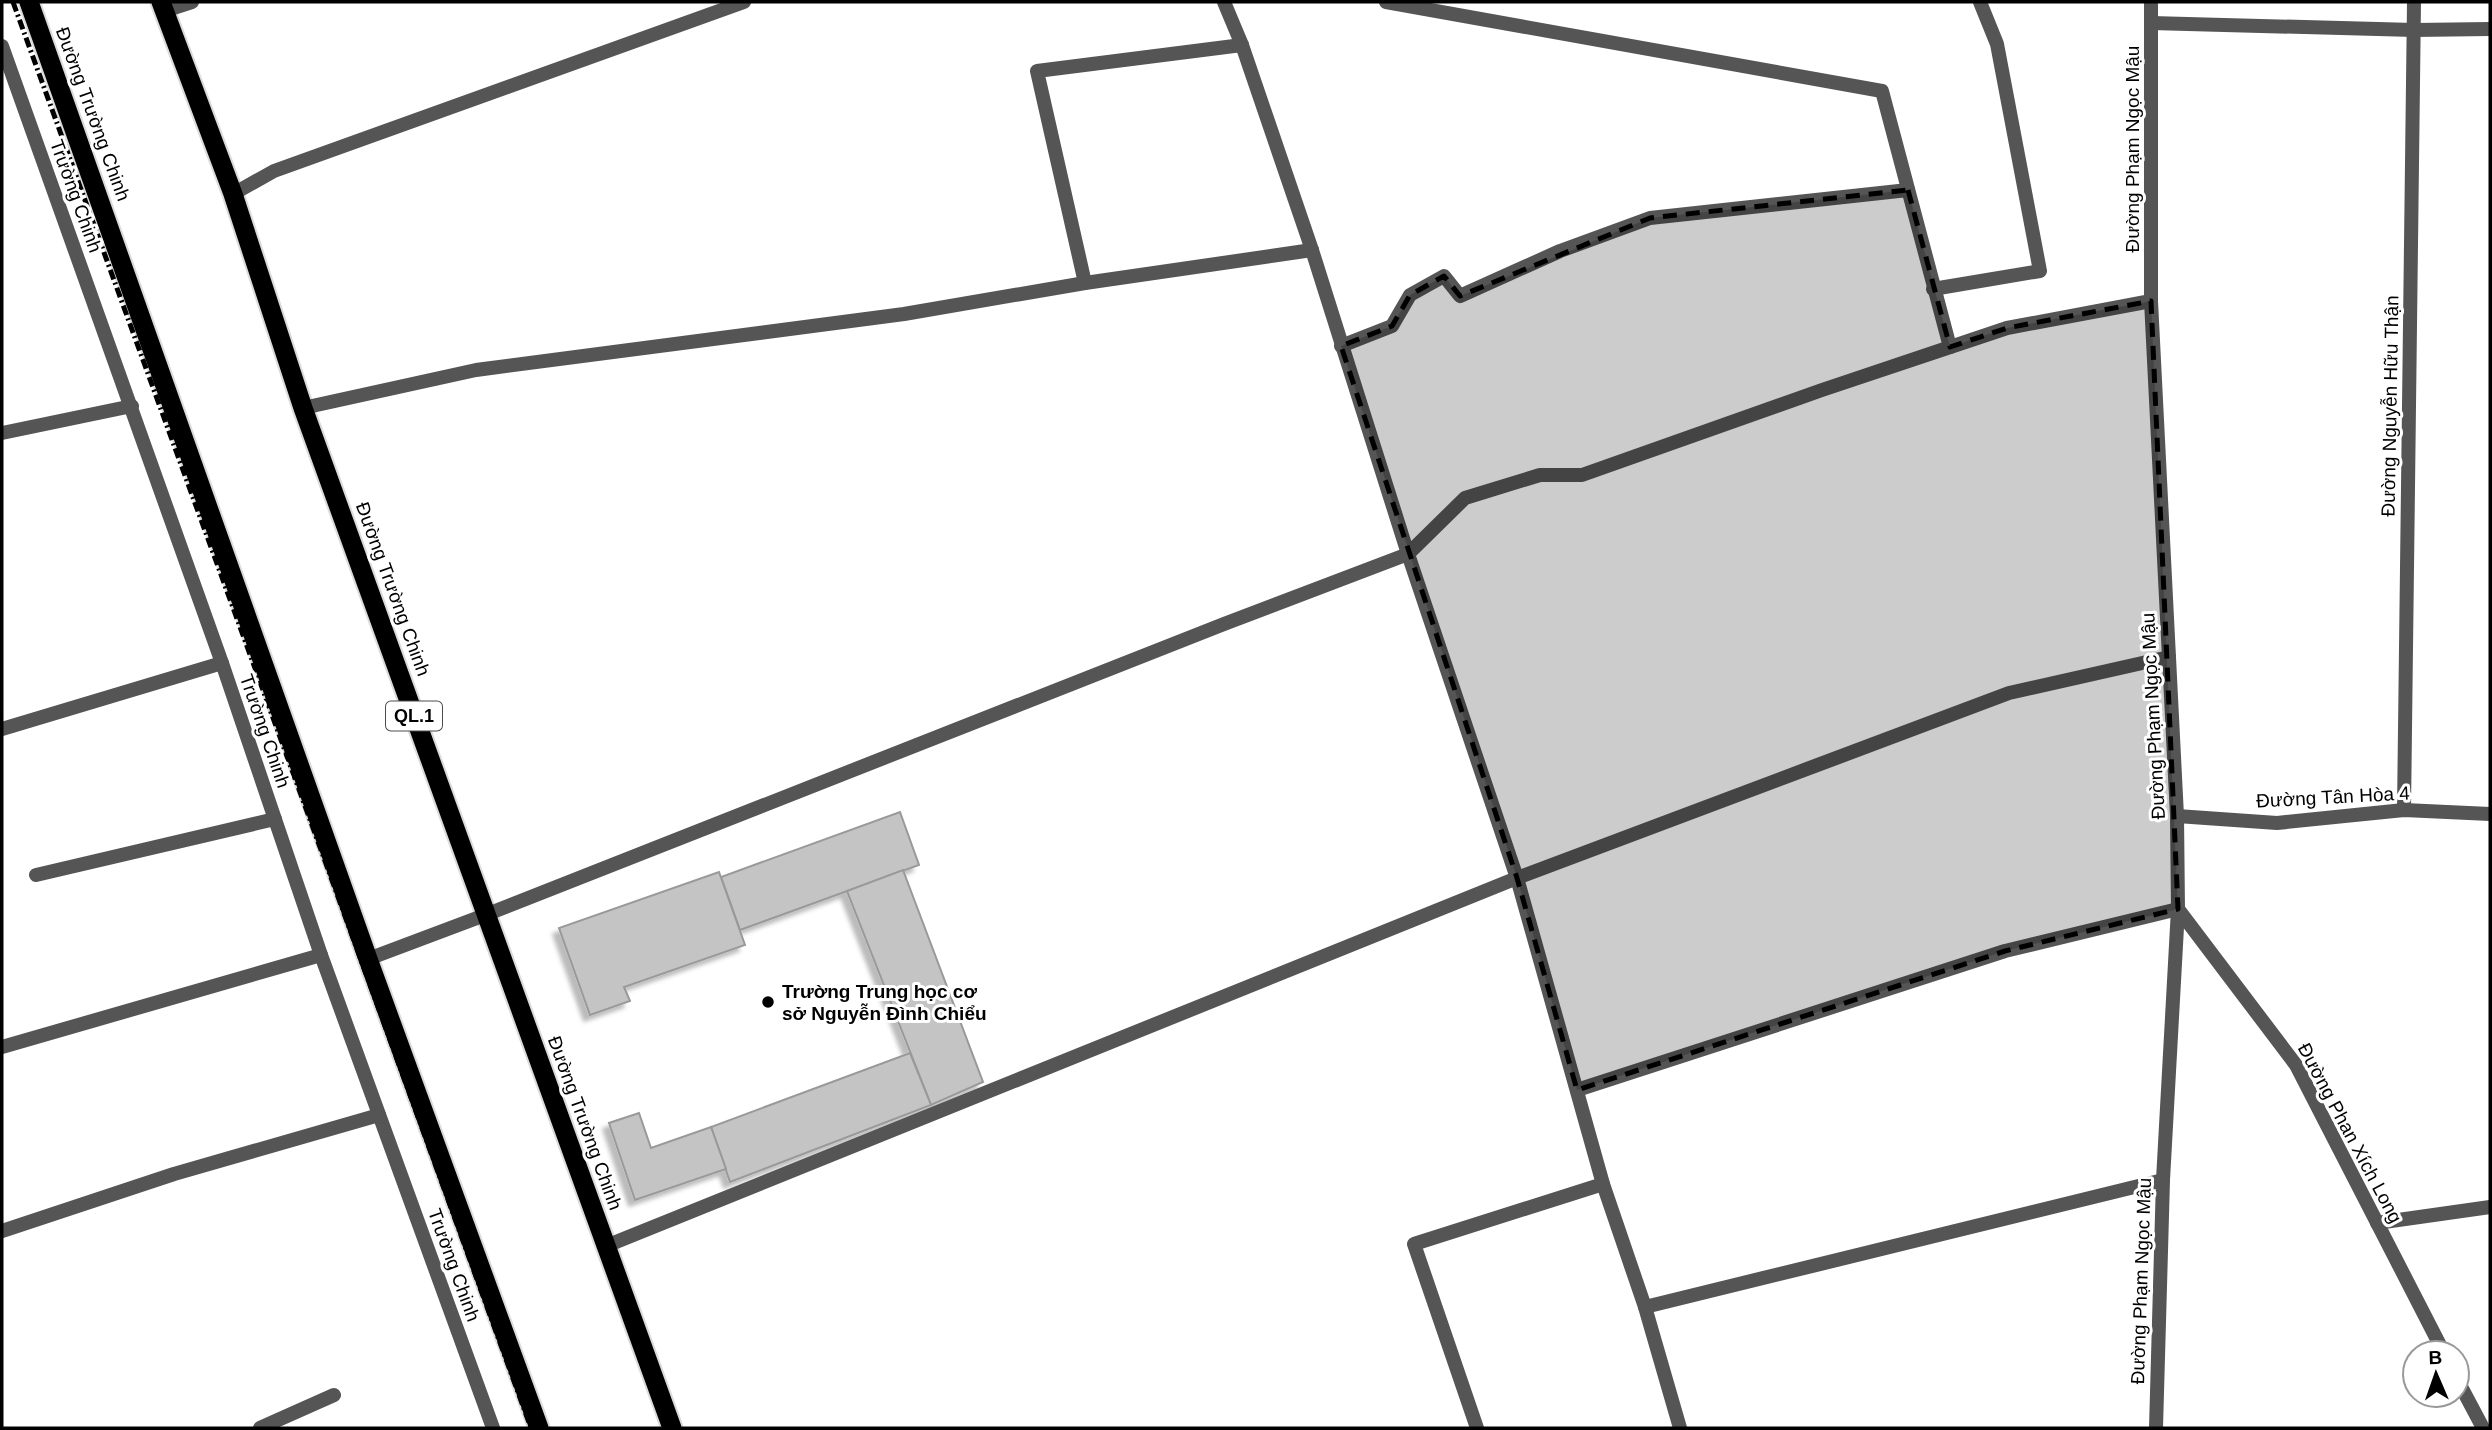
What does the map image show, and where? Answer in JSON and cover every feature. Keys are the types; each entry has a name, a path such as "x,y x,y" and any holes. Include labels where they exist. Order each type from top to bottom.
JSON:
{"highway":[{"name":"Đường Trường Chinh","path":"29,2 368,959 540,1428"},
{"name":"Đường Trường Chinh","path":"163,7 233,194 303,408 672,1428"}],"street":[{"path":"163,7 192,2"},
{"path":"233,194 274,171 744,2"},
{"path":"1224,2 1242,45 1312,250 1408,554 1517,878 1603,1184 1645,1307 1681,1428"},
{"path":"1386,2 1882,91 1950,347"},
{"path":"1933,289 2040,271 1997,44 1980,2"},
{"name":"Đường Phạm Ngọc Mậu","path":"2151,2 2151,301 2177,816 2178,909 2163,1180 2156,1428"},
{"name":"Đường Nguyễn Hữu Thận","path":"2404,810 2414,2"},
{"path":"2151,23 2414,30 2490,29"},
{"path":"1085,283 1037,71 1242,45"},
{"name":"Trường Chinh","path":"3,51 132,406 321,955 493,1428"},
{"path":"1341,346 1392,326 1410,295 1444,276 1460,296 1560,251 1650,218 1908,190"},
{"path":"303,408 476,370 904,314 1085,283 1312,250"},
{"path":"368,959 1408,554 1465,498 1540,475 1582,475 2007,328 2151,301"},
{"path":"2,433 132,406"},
{"path":"606,1246 1517,878 2009,693 2169,657"},
{"path":"2,729 222,663"},
{"name":"Đường Tân Hòa 4","path":"2177,816 2277,822 2404,810 2490,814"},
{"path":"36,875 275,819"},
{"path":"1577,1090 2005,951 2178,909"},
{"name":"Đường Phan Xích Long","path":"2178,909 2296,1065 2437,1339"},
{"path":"2,1047 321,955"},
{"path":"2,1231 174,1174 379,1115"},
{"path":"1645,1307 2163,1180"},
{"path":"1478,1428 1414,1244 1603,1184"},
{"path":"2377,1223 2490,1207"},
{"path":"260,1428 334,1395"},
{"path":"2471,1405 2483,1428"}],"highlighted area":[{"path":"1908,190 1950,347 2007,328 2151,301 2178,909 2005,951 1577,1090 1517,878 1341,346 1392,326 1410,295 1444,276 1460,296 1650,218"}],"building":[{"path":"900,812 919,865 740,930 721,877"},
{"path":"903,870 983,1082 931,1105 847,891"},
{"path":"719,872 745,945 624,987 630,1001 590,1015 559,928"},
{"path":"910,1053 931,1105 730,1182 711,1127"},
{"path":"639,1113 651,1148 711,1127 726,1169 635,1200 609,1123"}],"railway":[{"path":"13,2 531,1428"}],"place":[{"name":"Trường Trung học cơ sở Nguyễn Đình Chiểu","path":"768,1002"}]}
